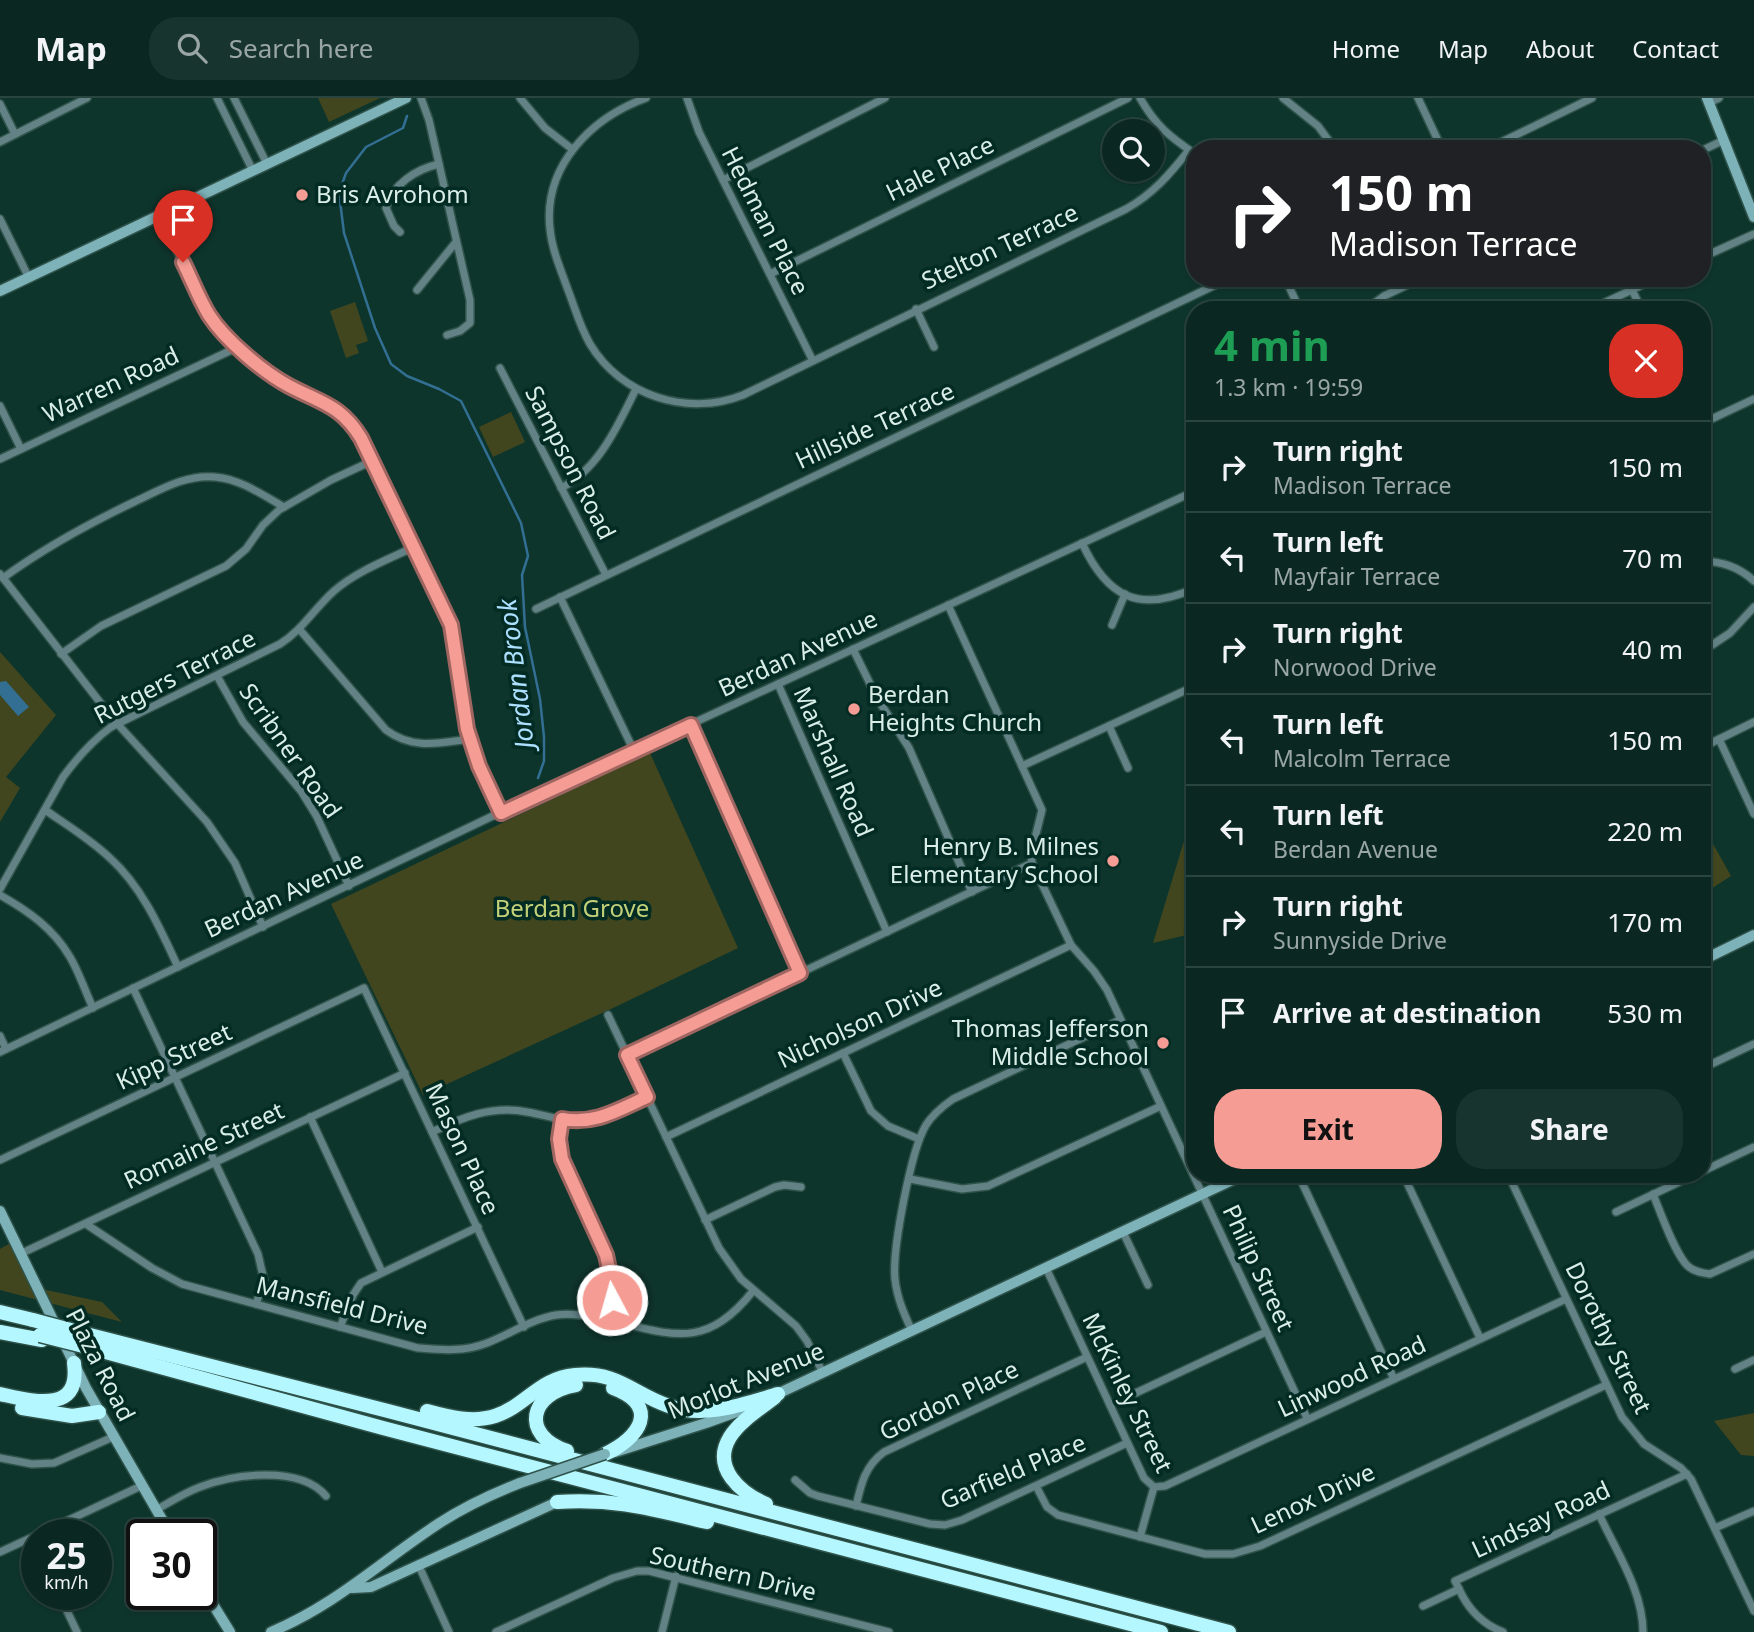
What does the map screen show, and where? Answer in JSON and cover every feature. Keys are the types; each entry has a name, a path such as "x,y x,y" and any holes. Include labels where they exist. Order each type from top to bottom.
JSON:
{"highway":[{"path":"0,1311 1229,1632"},
{"path":"0,1324 1161,1632"},
{"path":"0,1332 41,1337"},
{"path":"82,1333 273,1373 462,1418 485,1419 496,1416 544,1384 576,1375 612,1378 661,1403 689,1410 729,1407 778,1394"},
{"path":"0,1395 38,1401 56,1401 63,1398 69,1393 75,1379 74,1363"},
{"path":"605,1454 623,1446 639,1428 640,1413 633,1399 610,1387 588,1384 557,1389 544,1398 537,1410 537,1422 547,1441 560,1449 640,1478"},
{"path":"778,1394 730,1437 724,1452 726,1468 733,1482 746,1494 823,1525"},
{"path":"0,1404 63,1415 80,1416 99,1412"},
{"path":"557,1502 596,1500 624,1503 806,1545 894,1562"}],"street":[{"path":"0,142 87,98"},
{"path":"217,98 253,171"},
{"path":"234,98 267,164"},
{"path":"0,291 407,98"},
{"path":"421,98 429,120 470,300 470,323 460,331 447,335"},
{"path":"520,98 545,128 572,149 610,115 646,98"},
{"name":"Hedman Place","path":"687,98 699,132 812,359"},
{"path":"723,180 885,98"},
{"name":"Hale Place","path":"770,274 1128,98"},
{"path":"1140,98 1152,119 1165,134 1186,148"},
{"path":"1283,98 1318,127 1328,140"},
{"path":"1418,98 1438,140"},
{"path":"1506,140 1592,98"},
{"path":"1712,100 1724,140 1754,217"},
{"path":"0,104 15,134"},
{"path":"1711,146 1724,140"},
{"name":"Stelton Terrace","path":"572,149 561,168 549,210 552,242 584,332 609,369 636,388 665,400 688,404 712,403 743,395 1144,199 1186,158"},
{"path":"400,232 391,220 386,208 387,203 416,171 439,164"},
{"path":"161,214 209,315 218,328 289,386 322,400 344,414 361,438 451,625 463,712 470,739 479,766 501,813"},
{"path":"0,219 28,276"},
{"path":"1711,253 1754,234"},
{"path":"417,290 457,242"},
{"name":"Hillside Terrace","path":"536,609 1211,287"},
{"path":"1377,301 1403,287"},
{"path":"1608,301 1638,287"},
{"path":"1632,290 1638,301"},
{"path":"916,309 934,347"},
{"name":"Warren Road","path":"0,458 238,347"},
{"name":"Sampson Road","path":"500,368 606,575"},
{"path":"561,488 576,480 591,466 618,426 636,388"},
{"path":"1711,419 1754,399"},
{"path":"0,406 21,449"},
{"path":"61,654 101,626 226,566 246,549 263,525 284,507 331,480 372,461"},
{"path":"263,927 235,863 223,844 117,724 1,576 88,524 189,478 227,479 284,507"},
{"name":"Berdan Avenue","path":"3,1050 501,813 1186,495"},
{"path":"1082,543 1098,573 1114,589 1137,598 1159,600 1186,592"},
{"name":"Rutgers Terrace","path":"0,889 75,761 100,735 117,724 280,644 300,630 321,604 345,582 414,547"},
{"path":"1711,562 1727,564 1754,581"},
{"path":"1112,625 1125,594"},
{"path":"561,597 634,751"},
{"path":"627,1055 1032,863 1031,853 1042,810 948,605"},
{"path":"1711,646 1730,633 1754,607"},
{"path":"300,630 386,730 396,737 426,745 470,739"},
{"path":"853,649 877,698 909,748 972,892"},
{"name":"Scribner Road","path":"217,676 243,722 302,791 349,886"},
{"name":"Marshall Road","path":"778,684 887,932"},
{"path":"1022,765 1186,690"},
{"path":"1711,743 1754,722"},
{"path":"691,725 800,973"},
{"path":"1109,726 1128,768"},
{"path":"1719,739 1754,814"},
{"path":"45,810 90,841 125,874 155,920 178,967"},
{"name":"Philip Street","path":"1032,863 1071,945 1101,981 1186,1161"},
{"path":"0,895 39,920 62,944 72,959 93,1007"},
{"path":"1711,956 1754,935"},
{"name":"Nicholson Drive","path":"666,1137 1071,945"},
{"path":"133,988 262,1263 264,1280 256,1304"},
{"name":"Mason Place","path":"363,988 524,1326"},
{"name":"Kipp Street","path":"0,1160 363,988"},
{"path":"608,1015 705,1220 729,1264 753,1291 796,1326 823,1373"},
{"path":"912,1331 896,1291 894,1264 919,1139 933,1116 953,1099 1120,1020"},
{"path":"0,1036 3,1050"},
{"path":"1711,1064 1754,1044"},
{"path":"843,1053 871,1111 888,1126 919,1139"},
{"name":"Romaine Street","path":"20,1254 405,1073"},
{"path":"432,1132 471,1115 496,1110 524,1111 575,1121 598,1119 647,1097"},
{"path":"909,1179 962,1189 988,1186 1160,1106"},
{"path":"310,1117 382,1272"},
{"path":"562,1119 559,1139 562,1159 606,1255 610,1270 612,1300 606,1320"},
{"path":"1711,1167 1754,1147"},
{"name":"Philip Street","path":"1196,1183 1307,1419"},
{"name":"Morlot Avenue","path":"271,1632 320,1609 442,1521 481,1500 520,1483 706,1423 778,1394 1227,1183"},
{"path":"1302,1183 1394,1379"},
{"path":"1407,1183 1480,1338"},
{"name":"Dorothy Street","path":"1511,1183 1622,1417 1635,1435 1654,1452 1687,1474 1754,1611"},
{"path":"1616,1212 1677,1183"},
{"path":"705,1220 775,1187 801,1187"},
{"path":"1653,1194 1681,1257 1690,1268 1710,1273 1754,1255"},
{"name":"Plaza Road","path":"0,1211 99,1412 161,1519"},
{"name":"Mansfield Drive","path":"86,1224 174,1280 418,1348 444,1350 474,1347 558,1315 582,1315 667,1333 695,1332 717,1325 728,1318 753,1291"},
{"path":"341,1327 356,1288 368,1279 478,1227"},
{"path":"1123,1232 1148,1285"},
{"name":"McKinley Street","path":"1046,1268 1144,1478 1154,1487 1140,1537"},
{"name":"Linwood Road","path":"1154,1487 1165,1486 1566,1299"},
{"path":"1110,1405 1266,1332"},
{"name":"Gordon Place","path":"856,1506 865,1472 884,1452 1087,1357"},
{"path":"1735,1369 1754,1360"},
{"name":"Lenox Drive","path":"1036,1486 1047,1507 1058,1515 1205,1554 1233,1554 1247,1551 1606,1385"},
{"path":"0,1458 32,1464 54,1463 113,1437"},
{"name":"Garfield Place","path":"795,1480 810,1493 930,1524 945,1525 962,1520 1127,1443"},
{"name":"Lindsay Road","path":"1423,1606 1459,1589 1455,1581 1687,1474"},
{"path":"156,1510 198,1488 244,1477 275,1476 305,1481 326,1496"},
{"path":"71,1519 141,1486"},
{"path":"352,1588 371,1587 557,1502"},
{"path":"1715,1528 1754,1511"},
{"path":"1599,1514 1636,1592 1643,1632"},
{"path":"0,1552 21,1542"},
{"path":"418,1564 449,1632"},
{"name":"Southern Drive","path":"496,1632 625,1574 649,1571 889,1632"},
{"path":"662,1632 676,1577"},
{"path":"1459,1589 1473,1613 1503,1632"},
{"path":"67,1610 77,1632"},
{"path":"216,1610 230,1632"}],"green space":[{"path":"318,98 380,98 329,122"},
{"path":"355,302 368,341 356,345 359,353 346,358 330,311"},
{"path":"511,412 525,442 493,457 479,427"},
{"path":"0,652 56,715 6,777 20,788 0,822"},
{"name":"Berdan Grove","path":"650,753 738,948 423,1095 331,904"},
{"path":"1186,835 1186,935 1153,943"},
{"path":"1711,840 1731,876 1711,889"},
{"path":"14,1241 37,1288 102,1302 122,1322 0,1290 0,1249"},
{"path":"1754,1413 1754,1456 1741,1455 1714,1421"}],"water":[{"path":"6,681 29,707 18,716 0,695 0,682"}],"waterway":[{"name":"Jordan Brook","path":"407,116 403,128 366,147 346,173 339,193 344,233 375,328 391,364 407,376 461,401 521,523 528,556 522,575 525,627 540,699 544,737 544,761 538,778"}],"place":[{"name":"Bris Avrohom","path":"302,195"},
{"name":"Berdan Heights Church","path":"854,709"},
{"name":"Henry B. Milnes Elementary School","path":"1113,861"},
{"name":"Thomas Jefferson Middle School","path":"1163,1043"}],"route":[{"path":"183,262 209,315 228,338 275,377 344,414 361,438 451,625 467,729 479,766 501,813 691,725 800,973 627,1055 647,1097 598,1119 562,1119 559,1149 606,1255 612,1283 612,1300"}]}
